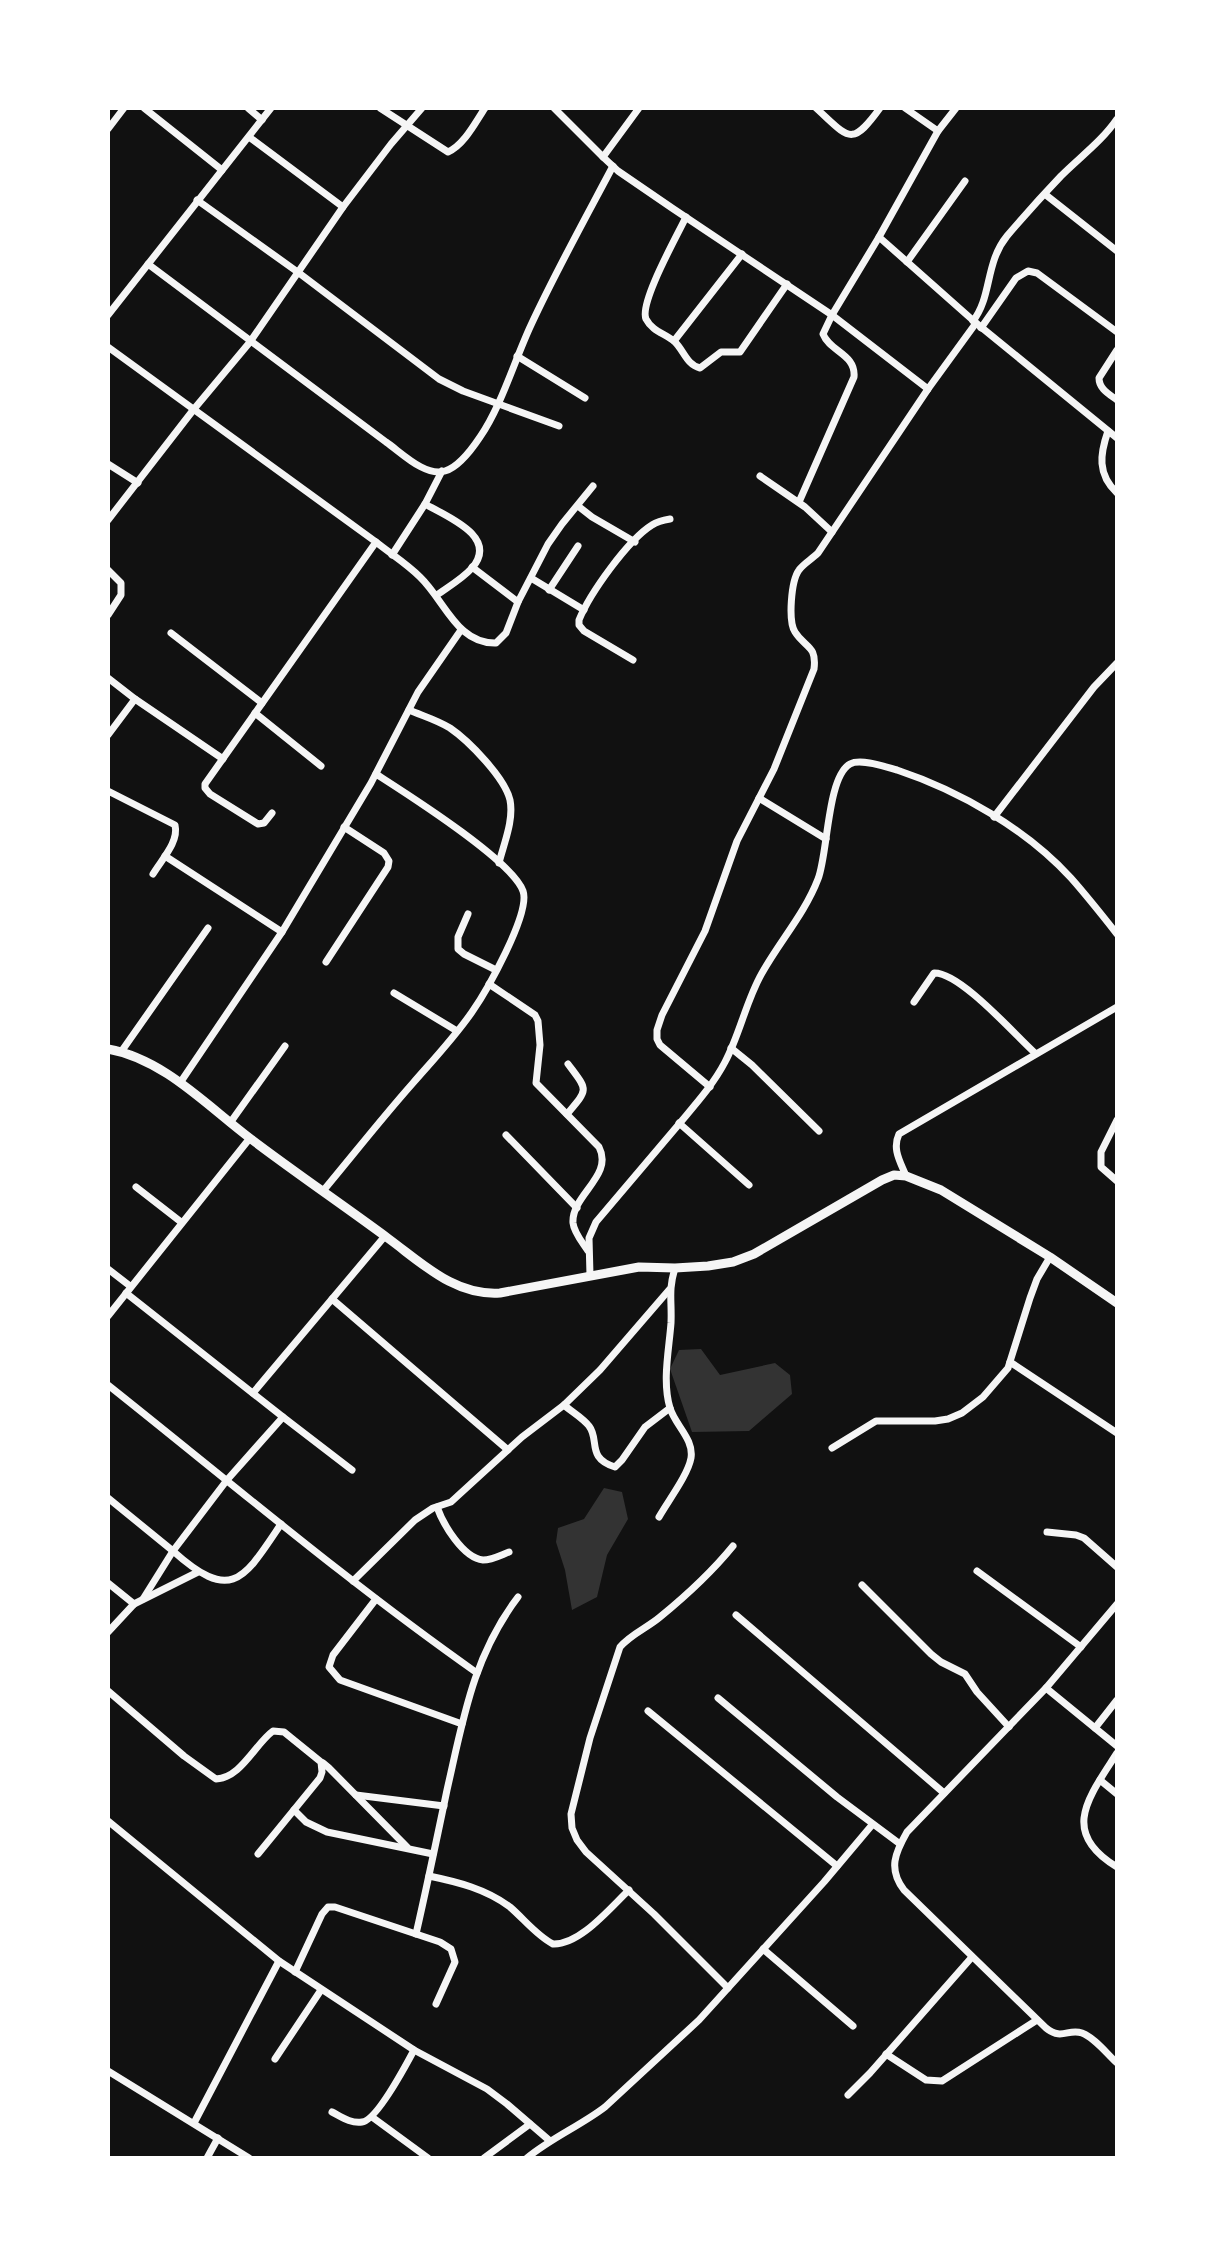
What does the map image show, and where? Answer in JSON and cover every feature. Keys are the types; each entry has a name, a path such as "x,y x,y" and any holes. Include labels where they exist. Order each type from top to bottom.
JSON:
{"street":[{"path":"108,129 124,108"},
{"path":"144,108 222,170"},
{"path":"248,108 262,120"},
{"path":"108,315 271,108"},
{"path":"380,108 448,152 459,145 485,108"},
{"path":"108,520 250,342 343,207 422,108"},
{"path":"554,108 613,166 832,315 928,389"},
{"path":"603,157 639,108"},
{"path":"816,108 849,135 863,131 880,108"},
{"path":"905,108 938,131"},
{"path":"799,502 854,377 855,368 851,361 823,337 832,315 938,131 956,108"},
{"path":"977,324 992,260 1006,236 1117,119"},
{"path":"249,137 343,207"},
{"path":"148,264 399,451 424,468 442,471 463,458 480,438 532,323 613,166"},
{"path":"907,262 965,181"},
{"path":"1046,195 1117,251"},
{"path":"197,200 439,379 559,426"},
{"path":"686,217 645,305 644,315 648,323 674,341 696,368 721,352 740,352 787,284"},
{"path":"879,237 977,324 1117,438"},
{"path":"674,341 742,254"},
{"path":"710,1087 660,1045 657,1030 705,931 737,841 774,769 814,669 813,651 794,630 792,597 799,569 818,553 928,389 1016,278 1028,271 1037,273 1117,332"},
{"path":"108,347 419,575 461,630 473,640 496,643 506,633 548,544 593,486"},
{"path":"1117,350 1099,383 1117,400"},
{"path":"517,356 585,398"},
{"path":"1108,431 1101,451 1101,463 1103,473 1117,493"},
{"path":"108,464 138,483"},
{"path":"392,555 442,471"},
{"path":"760,476 799,502 832,532"},
{"path":"425,504 471,532 481,550 472,567 437,595"},
{"path":"578,506 635,542"},
{"path":"633,660 584,631 579,620 608,572 635,542 655,523 670,519"},
{"path":"272,813 264,823 258,824 210,794 205,784 376,542"},
{"path":"549,590 578,546"},
{"path":"472,567 518,602"},
{"path":"108,570 121,583 121,595 108,615"},
{"path":"531,578 584,610"},
{"path":"180,1083 282,932 376,774 418,692 461,630"},
{"path":"171,633 262,703"},
{"path":"994,817 1094,687 1117,663"},
{"path":"108,678 223,759"},
{"path":"108,735 135,699"},
{"path":"409,710 453,730 482,758 506,788 511,801 511,818 499,863"},
{"path":"255,713 321,766"},
{"path":"590,1275 589,1238 596,1222 710,1087 726,1061 762,973 818,881 835,789 843,771 851,763 889,768 921,778 1022,835 1070,877 1117,934"},
{"path":"323,1191 457,1031 489,984 525,902 523,890 513,875 427,807 376,774"},
{"path":"108,791 175,825 175,840 153,874"},
{"path":"759,798 826,839"},
{"path":"326,962 389,861 384,853 344,827"},
{"path":"165,856 282,932"},
{"path":"468,914 458,937 458,949 496,970"},
{"path":"121,1052 208,928"},
{"path":"914,1002 934,973 946,974 996,1015 1035,1053"},
{"path":"489,984 535,1015 540,1036 536,1083 602,1153 601,1170 574,1216 575,1231 590,1253"},
{"path":"394,993 457,1031"},
{"path":"906,1176 895,1144 899,1134 1117,1007"},
{"path":"230,1123 285,1046"},
{"path":"731,1048 819,1131"},
{"path":"108,1049 139,1058 180,1083 385,1236 466,1290 485,1294 639,1267 675,1268 733,1262 754,1254 894,1175 906,1176 941,1190 1050,1257 1117,1303"},
{"path":"567,1114 584,1091 584,1085 568,1064"},
{"path":"1117,1120 1099,1159 1101,1167 1117,1181"},
{"path":"679,1123 749,1185"},
{"path":"506,1135 577,1208"},
{"path":"108,1316 250,1138"},
{"path":"136,1187 181,1222"},
{"path":"253,1393 385,1236"},
{"path":"832,1448 876,1421 935,1421 962,1413 983,1397 1010,1362 1033,1288 1050,1257"},
{"path":"659,1517 689,1465 692,1453 670,1408 667,1390 671,1318 669,1290 675,1268"},
{"path":"108,1269 128,1290 253,1393 352,1470"},
{"path":"353,1581 415,1520 426,1511 451,1502 538,1424 564,1405 600,1370 669,1290"},
{"path":"332,1299 508,1450"},
{"path":"1010,1362 1117,1433"},
{"path":"108,1385 376,1599 477,1673"},
{"path":"564,1405 590,1427 596,1453 615,1467 645,1427 670,1408"},
{"path":"143,1599 173,1551 227,1480 283,1417"},
{"path":"108,1498 198,1572 220,1580 240,1576 262,1553 281,1524"},
{"path":"437,1507 447,1529 474,1557 490,1559 509,1552"},
{"path":"1047,1532 1084,1538 1117,1567"},
{"path":"728,1988 586,1852 572,1828 571,1814 614,1658 626,1640 694,1589 733,1546"},
{"path":"977,1571 1081,1647"},
{"path":"108,1632 134,1604 198,1572"},
{"path":"108,1583 134,1604"},
{"path":"862,1585 931,1654 970,1679 977,1692 1009,1727"},
{"path":"416,1934 462,1724 477,1673 496,1629 518,1597"},
{"path":"376,1599 333,1655 329,1667 332,1673 340,1680 462,1724"},
{"path":"1117,1604 1046,1688 907,1832 900,1844 894,1871 897,1881 1052,2033 1060,2036 1080,2032 1087,2035 1117,2063"},
{"path":"736,1615 944,1793"},
{"path":"1046,1688 1117,1746"},
{"path":"108,1691 216,1779 228,1777 270,1733 284,1732 329,1768 409,1849"},
{"path":"718,1698 872,1825 900,1844"},
{"path":"1095,1728 1117,1700"},
{"path":"648,1711 837,1866"},
{"path":"1117,1753 1086,1807 1084,1820 1085,1831 1094,1850 1117,1867"},
{"path":"258,1854 320,1778 321,1762"},
{"path":"1100,1780 1117,1794"},
{"path":"356,1795 444,1806"},
{"path":"294,1810 317,1829 433,1854"},
{"path":"108,1821 279,1961 414,2050 487,2089 550,2141"},
{"path":"527,2158 550,2141 589,2120 691,2028 872,1825"},
{"path":"429,1876 464,1884 491,1895 508,1905 553,1944 562,1944 577,1937 629,1890"},
{"path":"295,1972 322,1914 328,1907 335,1907 447,1945 455,1962 436,2004"},
{"path":"763,1949 853,2026"},
{"path":"848,2095 972,1957"},
{"path":"194,2123 279,1961"},
{"path":"275,2059 321,1990"},
{"path":"886,2054 926,2080 942,2081 1037,2020"},
{"path":"332,2112 360,2123 372,2117 414,2050"},
{"path":"108,2071 249,2158"},
{"path":"372,2117 428,2158"},
{"path":"484,2158 530,2124"},
{"path":"207,2158 218,2138"}],"shaded area":[{"path":"701,1349 720,1375 775,1363 790,1375 792,1394 749,1431 692,1432 670,1369 679,1350"},
{"path":"604,1488 622,1492 628,1519 607,1555 597,1597 572,1610 556,1542 558,1528 584,1519"}]}
